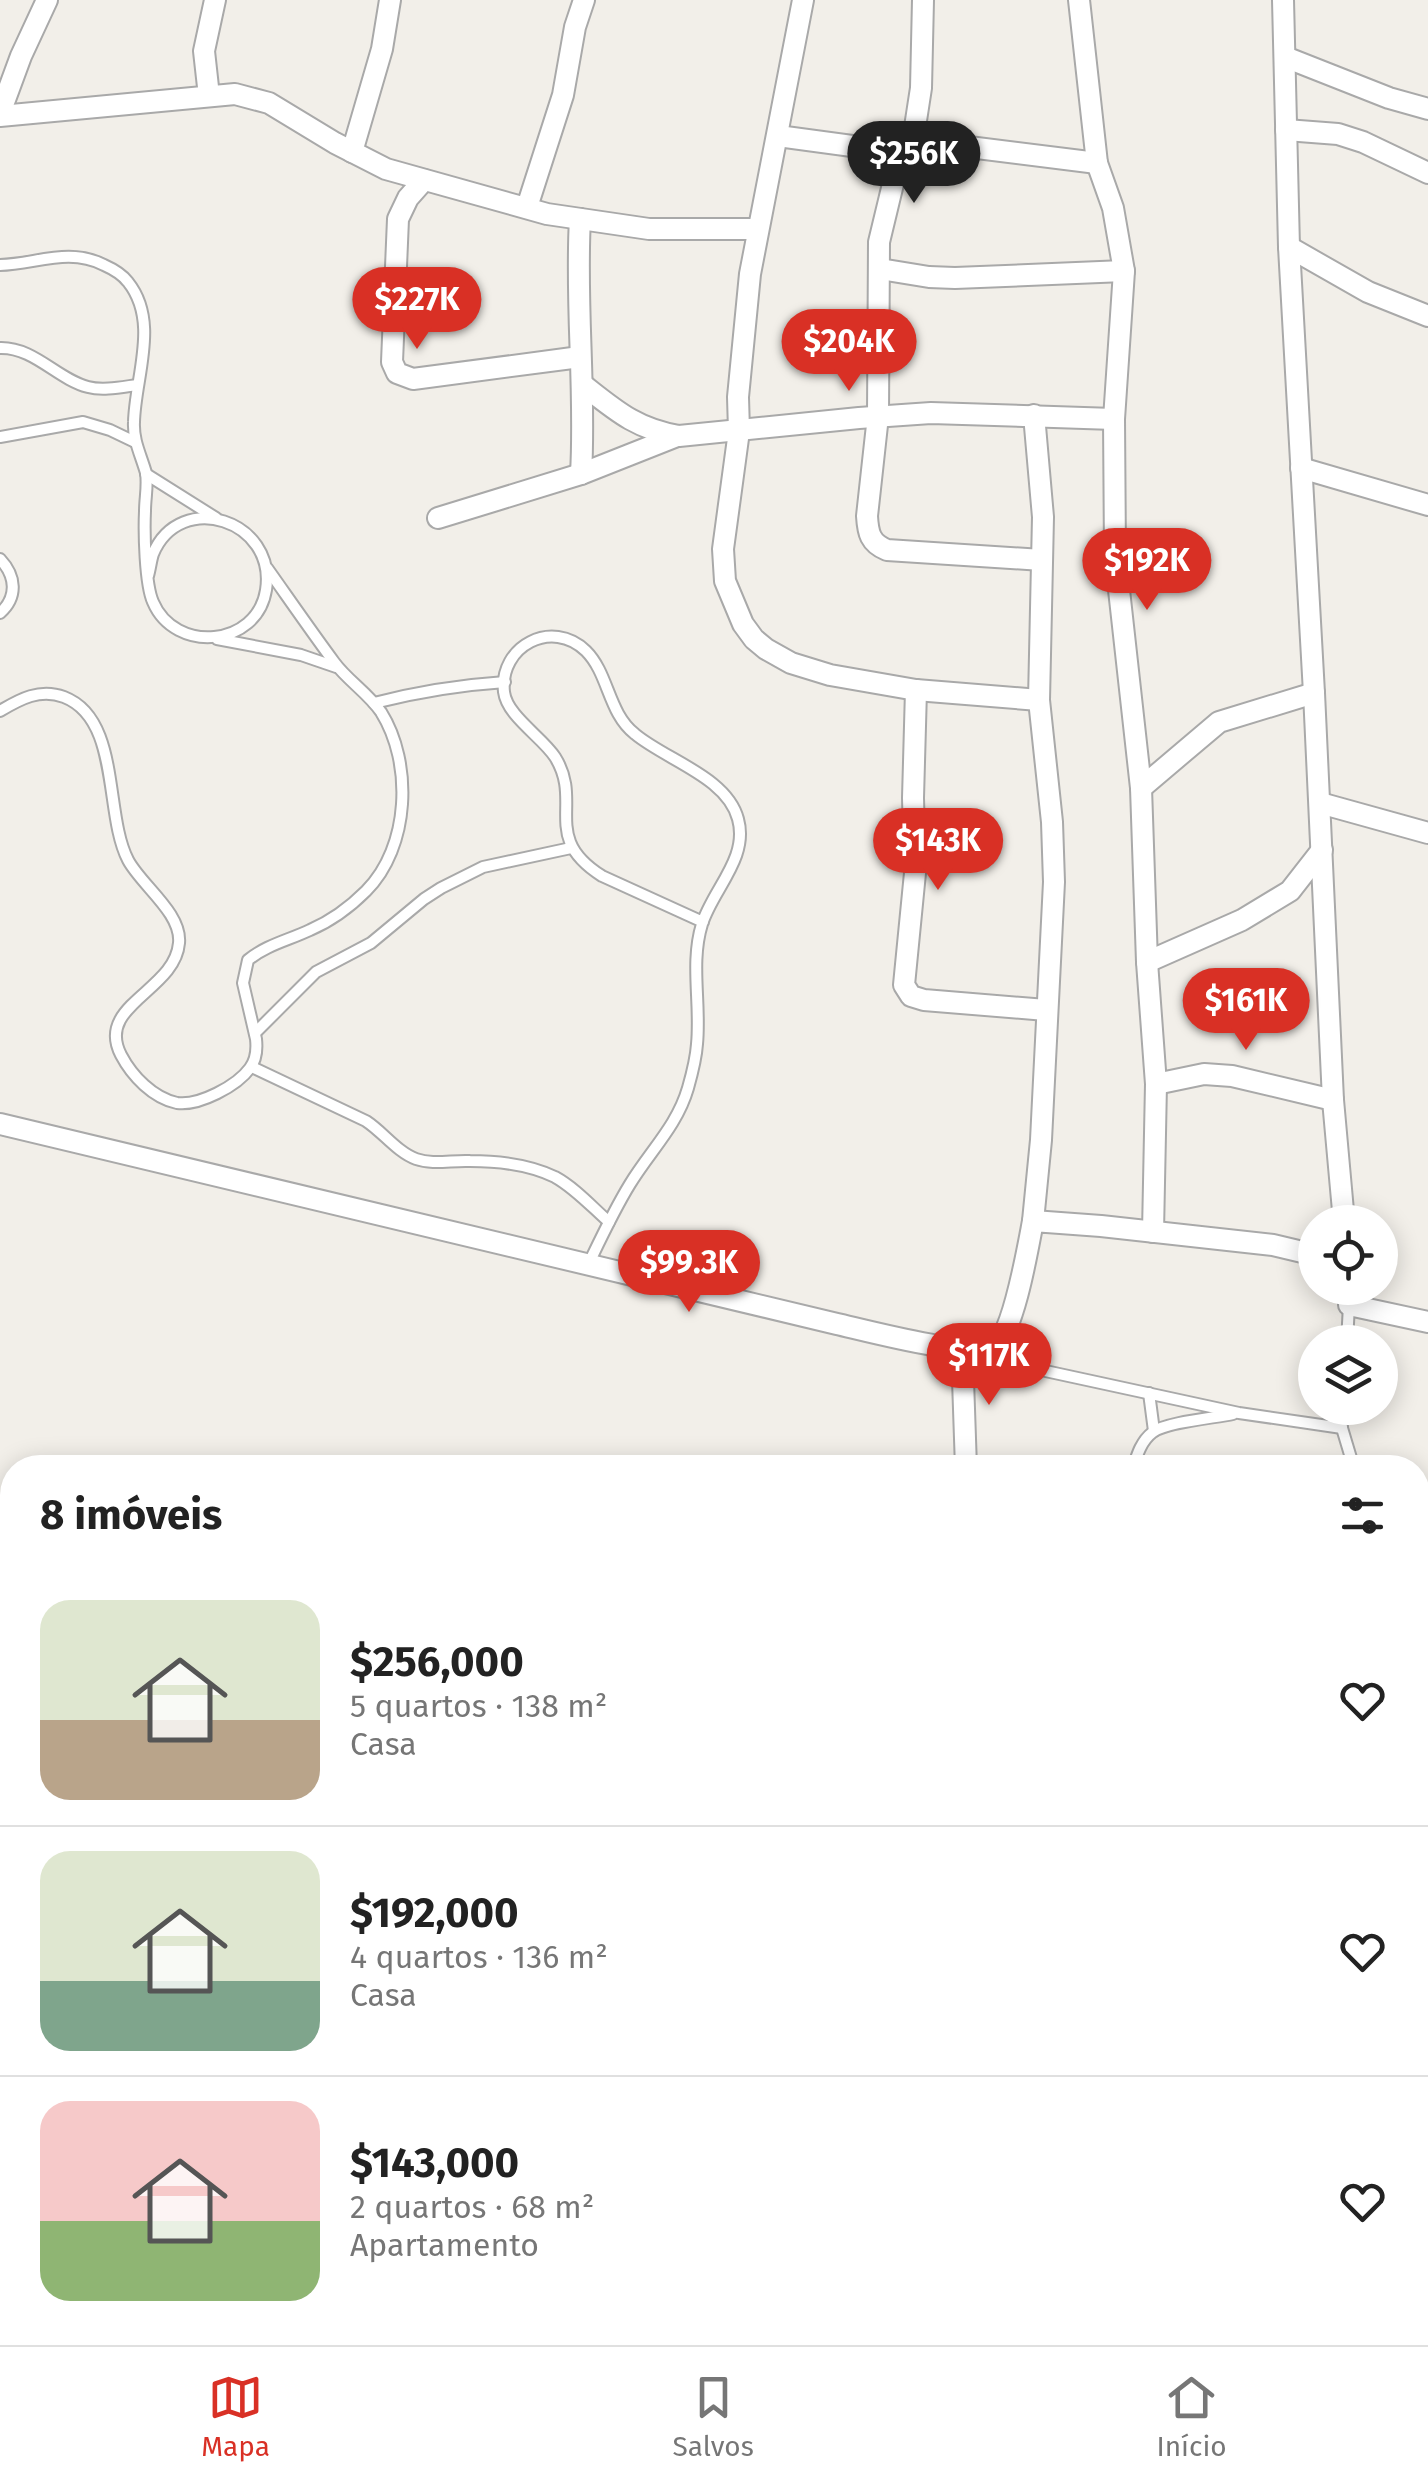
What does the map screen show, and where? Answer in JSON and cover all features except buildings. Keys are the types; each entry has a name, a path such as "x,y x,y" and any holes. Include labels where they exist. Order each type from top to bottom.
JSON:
{"street":[{"path":"47,0 0,114 235,94 269,103 373,164 547,214 649,229 758,229"},
{"path":"209,96 203,62 214,0"},
{"path":"352,152 382,50 390,0"},
{"path":"527,207 563,95 584,0"},
{"path":"803,0 750,274 738,431 722,562 724,581 754,639 791,663 830,675 916,690 1040,700"},
{"path":"923,0 921,88 913,140 899,159 879,242 878,416 868,532 872,541 887,550 1042,560"},
{"path":"1079,0 1096,163 1113,208 1124,271 1114,419 1116,554 1141,788 1146,962 1156,1084 1153,1232"},
{"path":"1283,0 1290,247 1333,1100 1342,1205"},
{"path":"1285,57 1428,109"},
{"path":"1286,130 1338,134 1428,173"},
{"path":"778,136 852,146 899,159"},
{"path":"913,140 1096,163"},
{"path":"424,180 408,198 398,219 392,362 398,373 412,379 580,356"},
{"path":"580,219 584,417 581,474"},
{"path":"1290,247 1368,292 1428,316"},
{"path":"880,269 955,278 1124,271"},
{"path":"582,384 637,424 678,436 932,413 1114,419"},
{"path":"0,1124 836,1324 962,1350 993,1348 1008,1327 1033,1222 1054,882 1040,700 1043,516 1034,415"},
{"path":"438,518 581,474 678,436"},
{"path":"1301,468 1428,505"},
{"path":"916,690 915,873 904,985 911,996 924,1000 1046,1010"},
{"path":"1141,788 1219,722 1314,693"},
{"path":"1320,804 1428,833"},
{"path":"1146,962 1242,920 1290,892 1322,850"},
{"path":"1156,1084 1204,1074 1232,1076 1333,1100"},
{"path":"1033,1222 1273,1245 1298,1251"},
{"path":"1376,1305 1428,1322"},
{"path":"962,1350 966,1455"}],"lane":[{"path":"0,265 76,256 95,260 129,282 142,306 144,333 134,409 135,442 146,474 144,512 152,600 166,622 187,635 300,655 337,667"},
{"path":"0,348 18,350 89,387 137,385"},
{"path":"0,437 84,422 135,442"},
{"path":"0,712 30,696 50,693 72,701 89,716 104,746 116,824 129,862 168,912 178,929 180,943 164,976 122,1014 116,1026 119,1052 133,1074 160,1097 196,1102 227,1088 252,1066 257,1048 243,983 248,960 348,908 375,880 393,846 400,822 400,769 388,726 374,703 337,667 267,568 258,544 240,527 217,518 146,474"},
{"path":"148,576 154,552 170,532 192,520 217,518"},
{"path":"0,559 13,579 11,599 0,614"},
{"path":"211,638 236,632 255,616 266,593 267,568"},
{"path":"588,1265 630,1184 682,1109 698,1046 696,948 702,922 733,864 740,834 738,818 711,781 646,743 625,725 595,663 580,646 566,638 543,636 526,642 510,665 504,692 508,704 547,747 560,768 571,848 602,876 702,922"},
{"path":"374,703 411,693 505,682"},
{"path":"255,1033 316,972 371,943 440,888 483,867 571,848"},
{"path":"252,1066 366,1120 414,1158 427,1162 508,1164 553,1177 609,1222"},
{"path":"993,1348 1027,1366 1239,1413 1342,1428"},
{"path":"1149,1393 1154,1431"},
{"path":"1137,1455 1154,1431 1239,1413"},
{"path":"1342,1425 1350,1455"}]}
